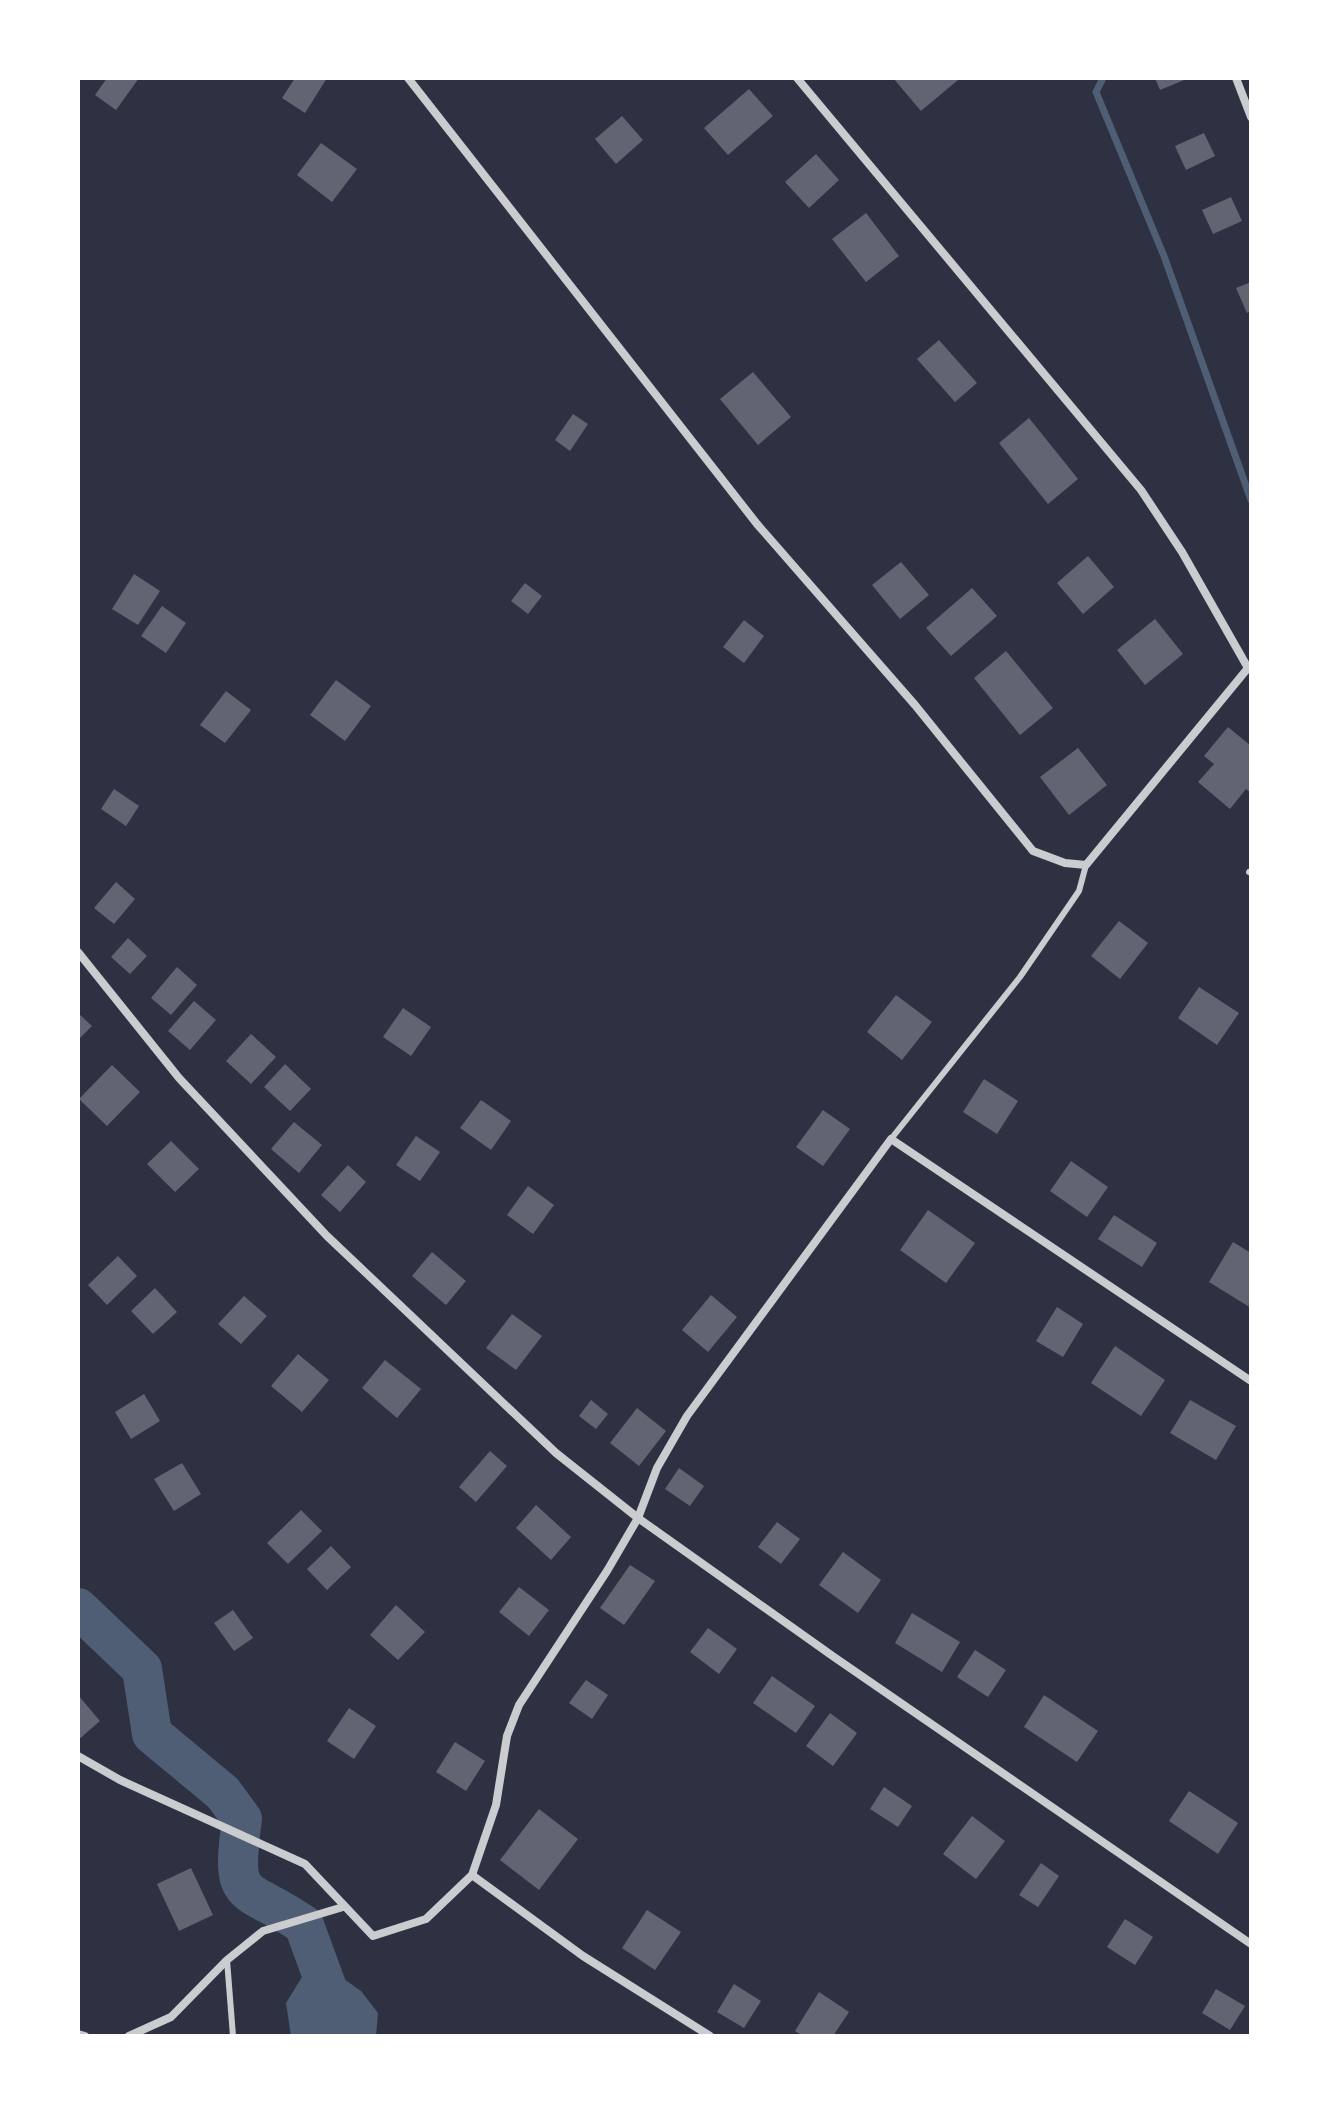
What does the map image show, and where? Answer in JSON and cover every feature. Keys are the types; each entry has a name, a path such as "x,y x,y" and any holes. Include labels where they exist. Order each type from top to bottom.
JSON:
{"street":[{"path":"408,78 757,524 915,705 1033,851 1065,863 1086,865 1249,668 1182,552 1141,490 797,78"},
{"path":"1236,78 1251,117"},
{"path":"78,952 179,1078 327,1236 556,1453 638,1518 1251,1944"},
{"path":"78,1756 206,1820 303,1863 326,1883 343,1907 373,1936 426,1919 472,1875 496,1805 507,1736 519,1705 638,1518 657,1468 687,1416 891,1139 1251,1381"},
{"path":"472,1875 583,1956 710,2036"},
{"path":"129,2036 171,2017 227,1960 263,1931 343,1907"},
{"path":"78,2034 85,2036"}],"lane":[{"path":"891,1139 1020,977 1079,891 1086,865"},
{"path":"227,1960 233,2036"}],"water":[{"path":"334,1972 361,1991 378,2013 376,2036 291,2036 286,2003 302,1977"}],"building":[{"path":"107,78 139,78 116,110 95,95"},
{"path":"295,78 327,78 305,113 282,98"},
{"path":"893,78 956,78 958,80 921,111"},
{"path":"1155,78 1189,78 1160,90"},
{"path":"749,89 773,116 728,155 704,128"},
{"path":"622,116 643,140 616,164 595,139"},
{"path":"1204,133 1215,156 1186,170 1175,146"},
{"path":"321,143 357,169 332,202 297,175"},
{"path":"816,154 839,180 809,208 785,182"},
{"path":"1231,197 1242,221 1213,234 1202,210"},
{"path":"866,213 899,256 866,282 832,239"},
{"path":"1251,282 1251,311 1247,313 1236,288"},
{"path":"939,340 977,383 955,402 917,359"},
{"path":"753,372 791,417 758,445 720,399"},
{"path":"573,414 588,424 570,451 555,440"},
{"path":"1029,418 1078,479 1048,504 999,443"},
{"path":"1088,556 1114,587 1083,614 1057,583"},
{"path":"901,562 929,595 900,619 872,585"},
{"path":"134,574 160,591 138,625 112,609"},
{"path":"525,583 542,596 528,614 511,601"},
{"path":"972,588 997,616 951,656 926,628"},
{"path":"162,606 186,623 166,653 141,636"},
{"path":"1155,619 1183,654 1145,685 1117,650"},
{"path":"744,620 764,636 744,663 723,647"},
{"path":"1006,651 1053,708 1020,735 974,678"},
{"path":"336,680 371,706 345,741 310,715"},
{"path":"226,691 251,710 225,743 200,725"},
{"path":"1228,727 1251,746 1251,793 1246,789 1230,809 1198,782 1214,764 1204,756"},
{"path":"1078,748 1107,785 1069,815 1040,777"},
{"path":"114,789 139,806 126,826 101,809"},
{"path":"116,882 135,899 114,924 94,908"},
{"path":"1119,921 1148,943 1120,979 1091,956"},
{"path":"128,938 147,956 130,974 111,957"},
{"path":"177,967 197,985 171,1015 151,998"},
{"path":"1199,987 1239,1013 1217,1045 1178,1018"},
{"path":"896,995 932,1022 902,1060 867,1032"},
{"path":"194,1001 216,1020 190,1050 168,1031"},
{"path":"403,1008 431,1027 411,1056 383,1037"},
{"path":"78,1013 92,1026 78,1040"},
{"path":"251,1034 276,1057 251,1084 226,1061"},
{"path":"285,1064 311,1089 290,1111 264,1087"},
{"path":"112,1065 140,1092 107,1126 79,1099"},
{"path":"984,1079 1018,1101 997,1134 963,1112"},
{"path":"481,1100 511,1121 491,1150 460,1128"},
{"path":"823,1110 850,1129 823,1166 796,1147"},
{"path":"294,1122 322,1145 299,1173 271,1149"},
{"path":"416,1136 440,1152 420,1181 396,1165"},
{"path":"171,1141 199,1169 175,1192 147,1164"},
{"path":"1071,1161 1108,1187 1087,1217 1050,1191"},
{"path":"348,1165 366,1182 340,1212 321,1195"},
{"path":"528,1186 554,1205 533,1234 507,1215"},
{"path":"928,1210 975,1243 946,1283 900,1250"},
{"path":"1114,1215 1157,1243 1142,1267 1098,1239"},
{"path":"1233,1242 1251,1253 1251,1308 1209,1282"},
{"path":"432,1252 466,1281 446,1305 412,1276"},
{"path":"118,1256 137,1276 107,1305 88,1285"},
{"path":"155,1288 177,1312 153,1334 131,1311"},
{"path":"711,1295 737,1317 708,1352 682,1330"},
{"path":"244,1296 267,1316 241,1344 218,1324"},
{"path":"1057,1307 1083,1324 1063,1357 1036,1341"},
{"path":"512,1314 542,1336 516,1370 486,1348"},
{"path":"1115,1346 1165,1380 1141,1416 1091,1383"},
{"path":"298,1354 329,1380 302,1412 271,1386"},
{"path":"385,1360 421,1389 397,1418 362,1388"},
{"path":"144,1394 160,1421 131,1439 115,1412"},
{"path":"591,1400 608,1414 596,1429 579,1416"},
{"path":"1190,1400 1236,1426 1216,1460 1170,1433"},
{"path":"637,1408 666,1431 639,1466 610,1443"},
{"path":"490,1451 507,1466 476,1502 459,1487"},
{"path":"182,1463 201,1494 174,1511 154,1479"},
{"path":"679,1468 704,1486 690,1506 665,1489"},
{"path":"536,1505 571,1537 551,1560 516,1528"},
{"path":"301,1510 322,1531 288,1564 267,1543"},
{"path":"777,1522 800,1539 781,1564 758,1547"},
{"path":"331,1546 351,1567 327,1590 307,1569"},
{"path":"843,1552 881,1580 858,1613 819,1585"},
{"path":"630,1565 655,1581 624,1625 600,1608"},
{"path":"519,1587 549,1610 529,1636 499,1612"},
{"path":"396,1605 425,1632 398,1660 370,1635"},
{"path":"233,1610 253,1638 234,1651 214,1623"},
{"path":"912,1613 960,1642 942,1672 895,1643"},
{"path":"708,1628 737,1649 719,1674 690,1652"},
{"path":"975,1650 1006,1670 988,1697 957,1677"},
{"path":"772,1676 815,1706 796,1733 753,1703"},
{"path":"586,1680 608,1695 592,1719 569,1703"},
{"path":"78,1695 100,1721 78,1740"},
{"path":"1044,1695 1098,1731 1077,1762 1024,1727"},
{"path":"349,1708 376,1726 354,1759 327,1741"},
{"path":"830,1713 857,1733 833,1766 806,1746"},
{"path":"455,1742 485,1761 466,1791 436,1772"},
{"path":"884,1787 912,1806 898,1827 870,1809"},
{"path":"1189,1791 1238,1823 1218,1854 1169,1821"},
{"path":"539,1809 578,1839 539,1890 500,1860"},
{"path":"972,1816 1005,1841 976,1879 943,1854"},
{"path":"1041,1863 1059,1876 1038,1907 1019,1895"},
{"path":"191,1868 213,1915 179,1931 157,1884"},
{"path":"647,1910 681,1932 655,1970 622,1948"},
{"path":"1125,1919 1153,1937 1135,1965 1107,1947"},
{"path":"734,1984 761,2001 744,2028 717,2012"},
{"path":"1216,1989 1245,2006 1230,2030 1202,2013"},
{"path":"819,1992 849,2012 833,2036 803,2036 795,2031"}],"waterway":[{"path":"1103,78 1096,92 1164,256 1251,500"},
{"path":"78,1608 142,1669 152,1734 223,1793 242,1819 238,1866 240,1880 254,1896 304,1925 335,2010 354,2036"}]}
